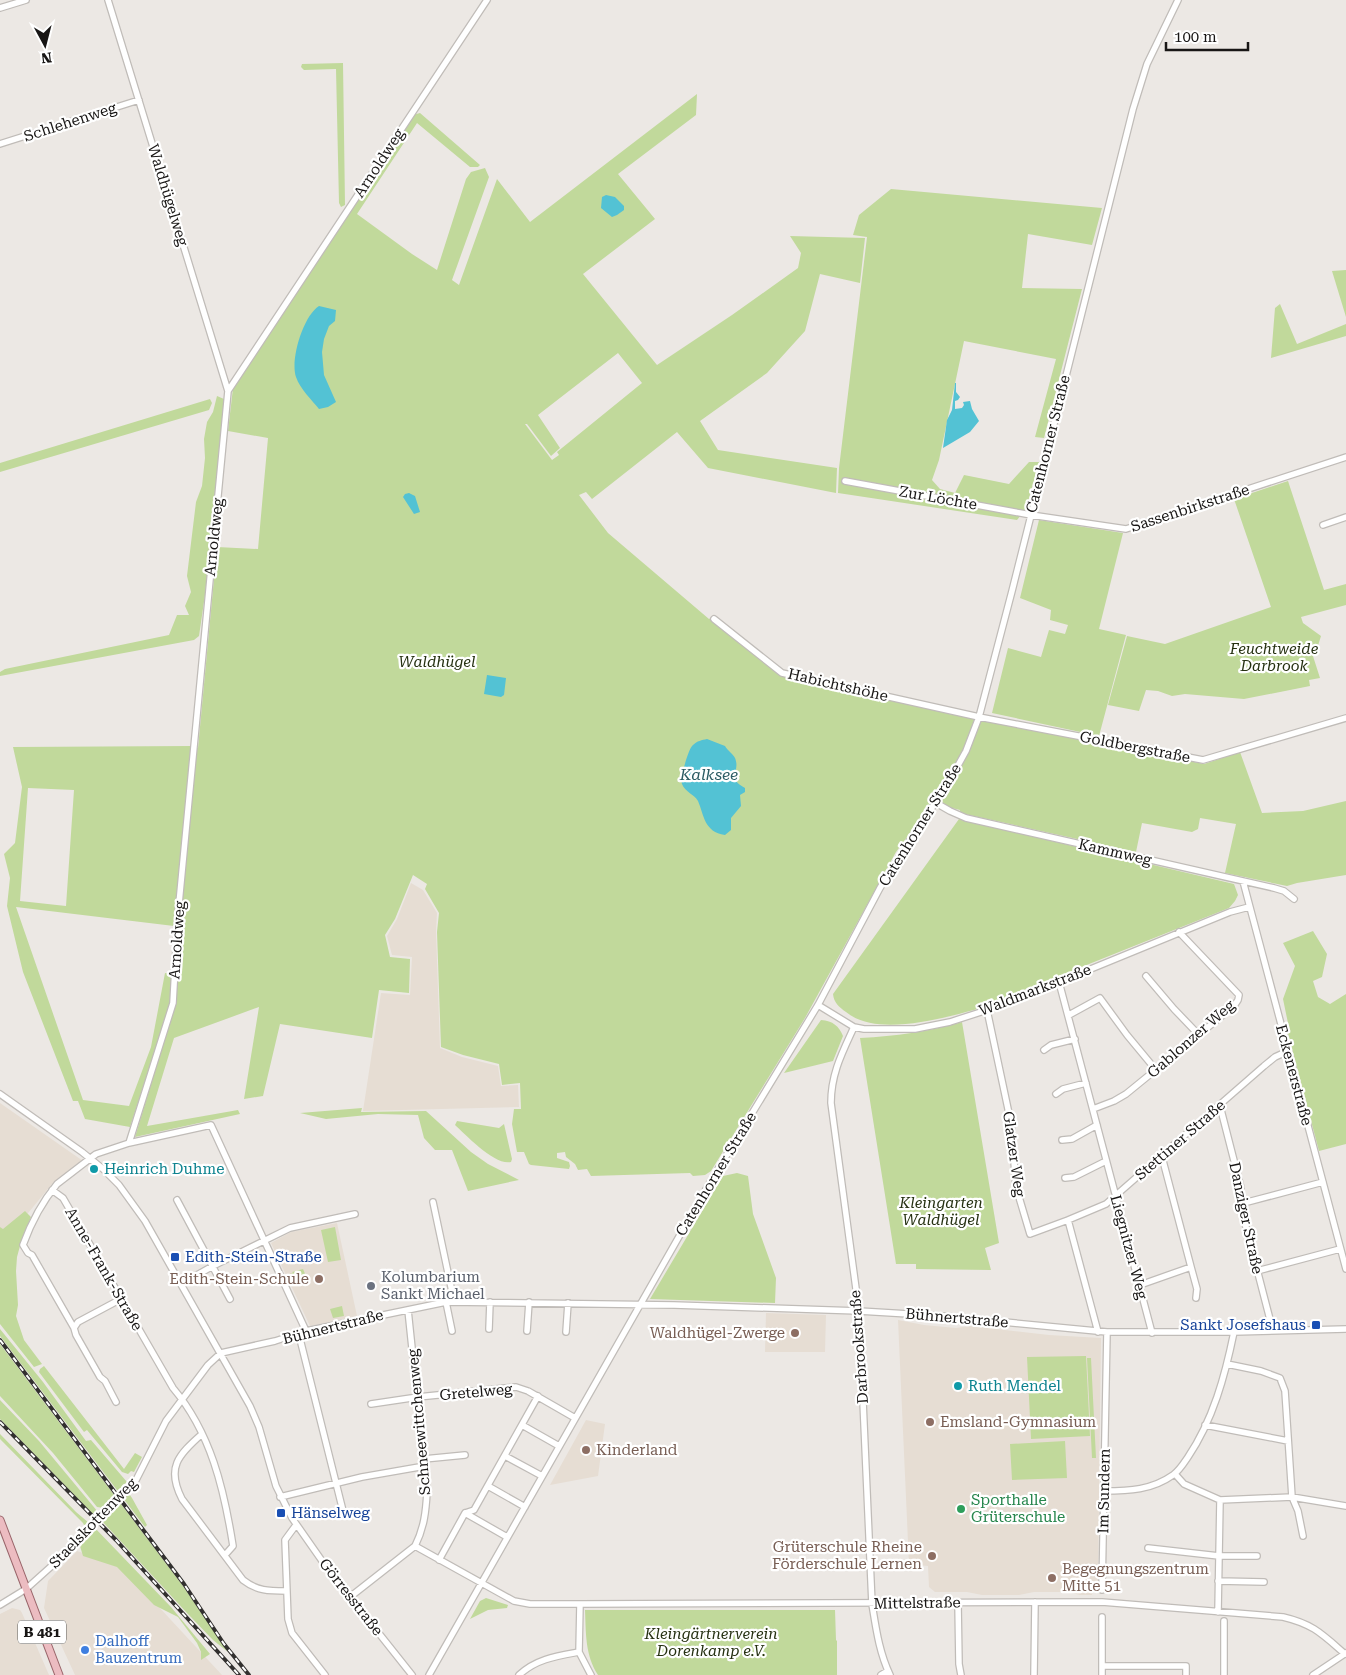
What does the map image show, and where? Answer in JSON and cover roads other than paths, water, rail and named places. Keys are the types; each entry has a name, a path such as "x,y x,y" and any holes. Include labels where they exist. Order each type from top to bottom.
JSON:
{"main road":[{"name":"B 481","path":"0,1520 59,1675"}],"street":[{"path":"0,8 26,0"},
{"name":"Waldhügelweg","path":"108,0 228,391"},
{"name":"Arnoldweg","path":"129,1143 173,1003 179,904 228,391 487,0"},
{"name":"Catenhorner Straße","path":"429,1675 633,1320 639,1305 818,1005 880,888 936,803 966,751 979,717 1132,108 1147,64 1178,0"},
{"name":"Schlehenweg","path":"0,144 139,100"},
{"name":"Sassenbirkstraße","path":"1030,515 1126,529 1346,457"},
{"name":"Zur Löchte","path":"845,481 1030,515"},
{"path":"1323,525 1346,517"},
{"name":"Habichtshöhe","path":"714,619 782,673 979,717"},
{"name":"Goldbergstraße","path":"979,717 1203,760 1346,718"},
{"name":"Kammweg","path":"936,803 966,818 1284,891 1294,899"},
{"name":"Eckenerstraße","path":"1243,882 1346,1269"},
{"name":"Waldmarkstraße","path":"818,1005 854,1027 864,1029 915,1029 950,1022 1059,982 1230,912 1249,907"},
{"name":"Gablonzer Weg","path":"1093,1109 1114,1101 1156,1070 1234,1006 1238,1000 1238,995 1180,932"},
{"path":"1146,976 1174,1010 1198,1034"},
{"name":"Liegnitzer Weg","path":"1059,982 1152,1333"},
{"path":"1069,1015 1100,998 1126,1035 1156,1070"},
{"name":"Glatzer Weg","path":"987,1010 1011,1123 1016,1187 1030,1234 1068,1220"},
{"name":"Darbrookstraße","path":"854,1027 834,1072 831,1087 859,1311 872,1604 882,1656 889,1673 881,1675"},
{"path":"1044,1050 1051,1045 1075,1039"},
{"name":"Stettiner Straße","path":"1068,1220 1095,1210 1116,1197 1276,1057 1288,1051"},
{"path":"1056,1094 1063,1089 1086,1083"},
{"name":"Görresstraße","path":"0,1094 91,1159 119,1185 134,1205 221,1353 253,1413 280,1497 296,1525 412,1675"},
{"name":"Danziger Straße","path":"1220,1106 1241,1188 1240,1204 1273,1331"},
{"path":"116,1402 32,1255 28,1254 22,1245 33,1221 52,1190 96,1154 129,1143 211,1125 306,1332"},
{"path":"1062,1140 1072,1139 1097,1126"},
{"path":"1162,1157 1197,1290 1196,1298"},
{"path":"1065,1178 1074,1177 1106,1161"},
{"path":"1240,1204 1323,1182"},
{"name":"Anne-Frank-Straße","path":"52,1190 63,1198 120,1299 202,1434 212,1457 227,1505 233,1546 224,1555"},
{"path":"177,1200 230,1299"},
{"path":"433,1202 454,1301"},
{"path":"181,1284 290,1228 355,1214"},
{"path":"1068,1220 1098,1332"},
{"path":"1257,1271 1340,1249"},
{"path":"1140,1285 1191,1267"},
{"path":"74,1328 78,1322 120,1299"},
{"name":"Bühnertstraße","path":"221,1353 306,1332 454,1301 859,1311 962,1318 1098,1332 1152,1333 1346,1329"},
{"path":"446,1302 452,1331"},
{"path":"489,1329 490,1302"},
{"path":"527,1331 528,1302"},
{"path":"566,1332 568,1304"},
{"name":"Schneewittchenweg","path":"408,1310 427,1491 425,1520 415,1546"},
{"name":"Im Sundern","path":"1102,1590 1107,1332"},
{"path":"1104,1491 1144,1489 1175,1474 1193,1449 1206,1425 1222,1384 1234,1332"},
{"path":"299,1335 343,1511"},
{"name":"Staelskottenweg","path":"0,1605 26,1588 66,1553 102,1514 134,1484 166,1421 208,1364 221,1353"},
{"path":"1227,1364 1261,1371 1280,1378 1285,1391 1292,1497 1298,1511 1303,1536"},
{"name":"Gretelweg","path":"371,1404 516,1387 538,1396 575,1418"},
{"path":"439,1560 465,1513 474,1510 538,1396"},
{"path":"522,1425 559,1446"},
{"path":"1206,1425 1288,1441"},
{"path":"202,1434 180,1455 175,1468 176,1487 182,1499 224,1555 251,1587 263,1591 286,1591"},
{"path":"280,1497 464,1454"},
{"path":"504,1456 542,1476"},
{"path":"1175,1474 1184,1484 1220,1500 1292,1497 1346,1506"},
{"path":"488,1486 525,1507"},
{"path":"1218,1612 1220,1500"},
{"path":"465,1513 507,1537"},
{"path":"296,1525 285,1540 288,1619 292,1633 325,1675"},
{"path":"350,1597 415,1546 481,1584"},
{"path":"1148,1548 1219,1556 1258,1556"},
{"path":"1218,1581 1264,1582"},
{"name":"Mittelstraße","path":"481,1584 521,1603 872,1604 1102,1602 1283,1617 1300,1621 1314,1628 1345,1653"},
{"path":"1034,1675 1035,1602"},
{"path":"958,1603 959,1664 961,1675"},
{"path":"580,1604 579,1652 591,1675"},
{"path":"1102,1617 1102,1675"},
{"path":"1224,1621 1224,1675"},
{"path":"519,1675 527,1668 544,1659 579,1652"},
{"path":"1313,1675 1345,1653"},
{"path":"1102,1666 1186,1666 1186,1675"}],"water":[{"path":"606,195 615,197 624,206 624,210 612,217 601,208 602,197"},
{"path":"319,306 336,310 335,321 329,326 322,352 324,375 336,402 328,407 319,409 300,386 296,377 295,360 303,328 313,311"},
{"path":"955,383 956,392 960,397 955,401 955,409 962,408 963,402 970,401 979,421 970,432 943,448 947,420 952,410"},
{"path":"409,493 415,496 420,512 414,514 403,497"},
{"path":"487,675 506,678 504,695 501,697 484,694"},
{"name":"Kalksee","path":"707,739 725,746 734,756 736,781 745,788 745,792 740,795 741,806 731,818 731,830 725,835 709,827 698,801 682,784 683,771 691,748 701,740"}],"railway":[{"path":"0,1340 184,1584 224,1644 249,1675"},
{"path":"0,1422 116,1540 239,1675"}],"place":[{"name":"Heinrich Duhme","path":"94,1169"},
{"name":"Edith-Stein-Straße","path":"175,1257"},
{"name":"Edith-Stein-Schule","path":"319,1279"},
{"name":"Kolumbarium Sankt Michael","path":"371,1286"},
{"name":"Sankt Josefshaus","path":"1316,1325"},
{"name":"Waldhügel-Zwerge","path":"795,1333"},
{"name":"Ruth Mendel","path":"958,1386"},
{"name":"Emsland-Gymnasium","path":"930,1422"},
{"name":"Kinderland","path":"586,1450"},
{"name":"Sporthalle Grüterschule","path":"961,1509"},
{"name":"Hänselweg","path":"281,1513"},
{"name":"Grüterschule Rheine Förderschule Lernen","path":"932,1556"},
{"name":"Begegnungszentrum Mitte 51","path":"1052,1578"},
{"name":"Dalhoff Bauzentrum","path":"85,1650"}],"park label":[{"name":"Feuchtweide Darbrook","path":"1274,658"},
{"name":"Waldhügel","path":"437,662"},
{"name":"Kleingarten Waldhügel","path":"941,1212"},
{"name":"Kleingärtnerverein Dorenkamp e.V.","path":"711,1642"}]}
